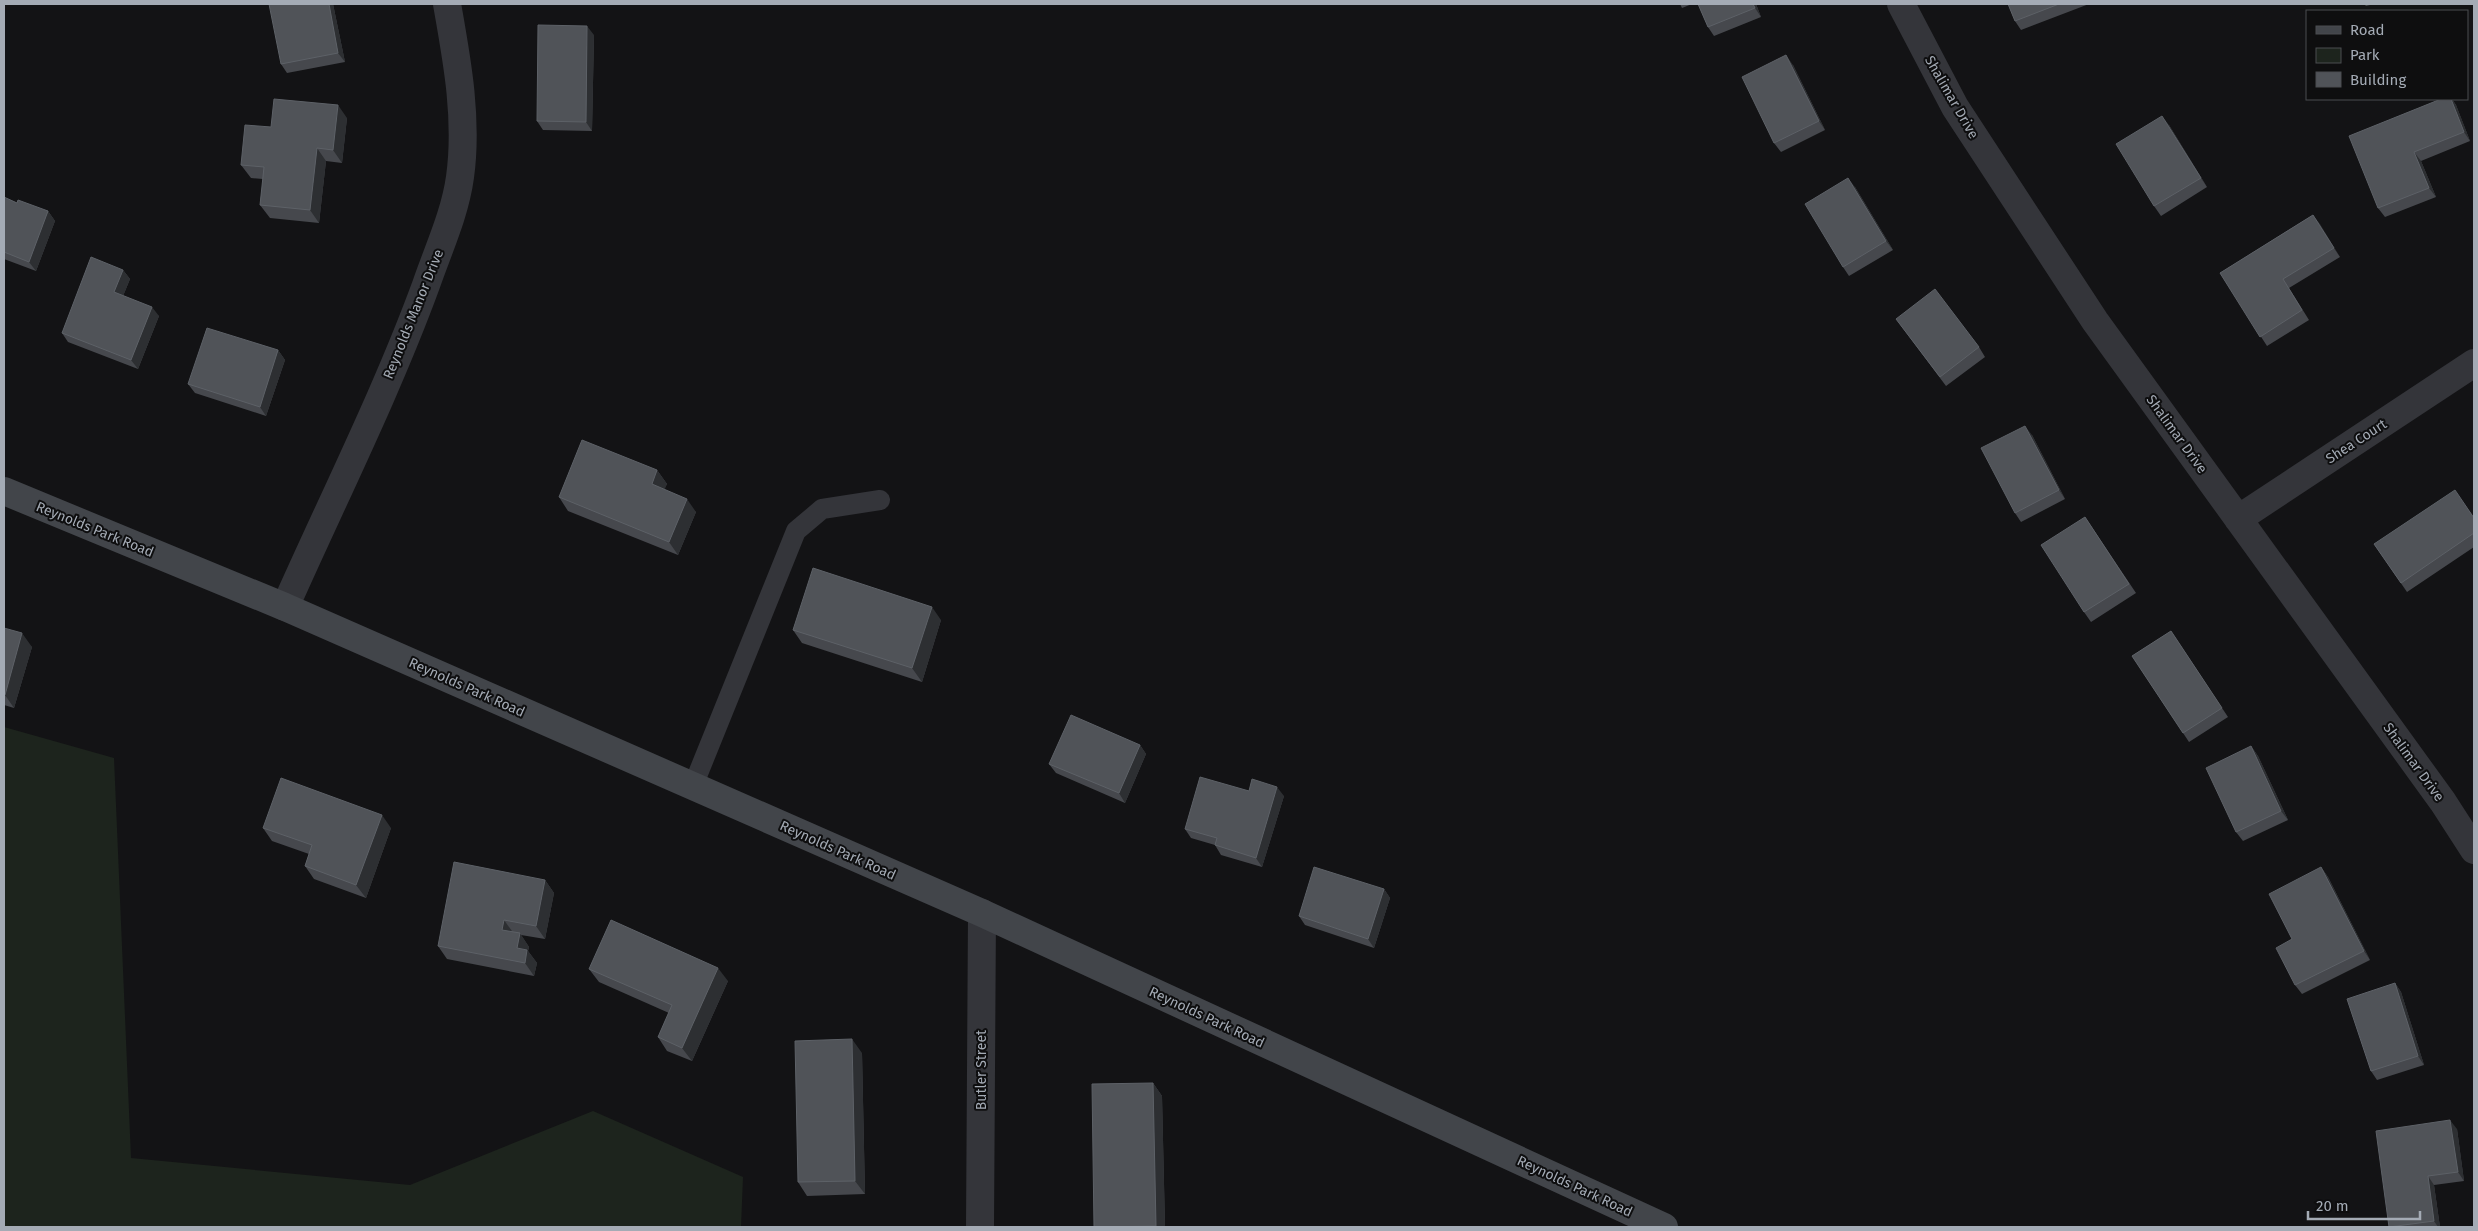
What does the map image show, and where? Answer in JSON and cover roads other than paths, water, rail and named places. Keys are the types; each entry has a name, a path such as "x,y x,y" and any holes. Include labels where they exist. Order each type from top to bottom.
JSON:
{"main road":[{"name":"Reynolds Park Road","path":"4,491 285,607 982,913 1664,1227"}],"street":[{"name":"Reynolds Manor Drive","path":"285,607 412,323 447,226 460,177 463,125 456,56 447,4"},
{"name":"Shalimar Drive","path":"1900,4 1956,106 2090,313 2439,796 2474,850"},
{"name":"Shea Court","path":"2238,519 2474,363"},
{"name":"Butler Street","path":"980,1227 982,913"}],"lane":[{"path":"693,786 796,531 822,509 880,500"}]}
